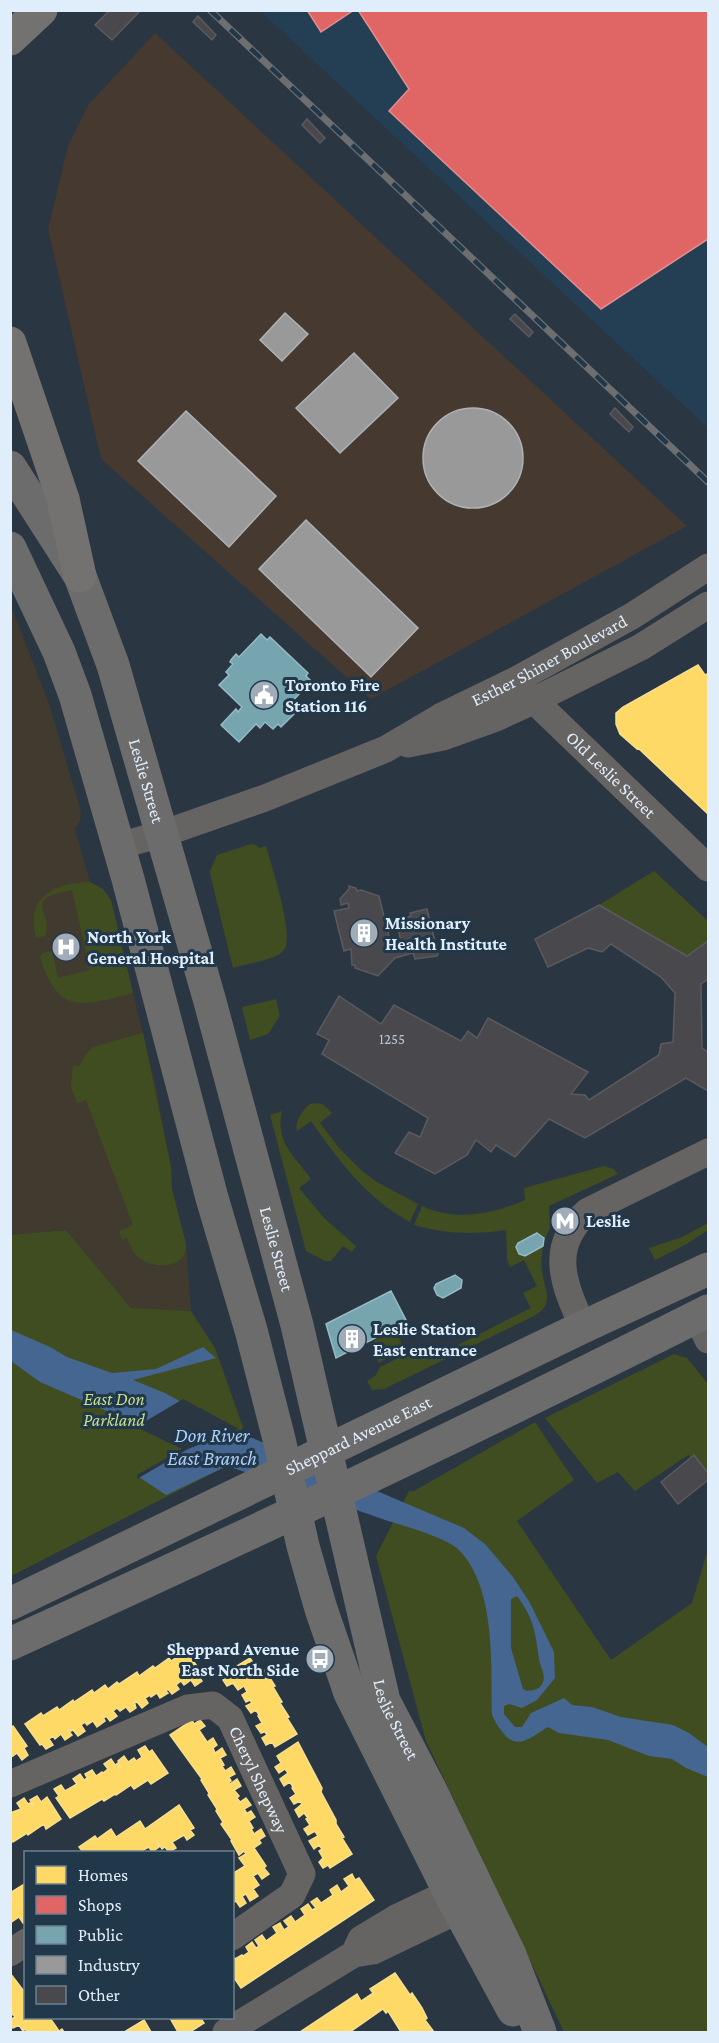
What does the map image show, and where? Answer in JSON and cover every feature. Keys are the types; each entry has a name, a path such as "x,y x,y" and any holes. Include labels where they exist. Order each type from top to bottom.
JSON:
{"highway":[{"path":"12,37 40,10"},
{"path":"10,343 63,499 80,576"}],"main road":[{"name":"Leslie Street","path":"10,467 80,576 113,665 209,998 297,1325 384,1701 430,1789 466,1895 525,2032"},
{"name":"Leslie Street","path":"10,548 59,652 75,695 250,1330 321,1609 350,1694 466,1895 510,1955 540,2032"},
{"name":"Sheppard Avenue East","path":"10,1604 708,1269"},
{"path":"10,1644 704,1322"}],"street":[{"name":"Esther Shiner Boulevard","path":"118,846 162,834 265,798 386,749 440,717 514,681 632,616 708,567"},
{"name":"Esther Shiner Boulevard","path":"386,749 443,737 533,702 641,647 708,605"},
{"name":"Old Leslie Street","path":"514,681 533,702 708,868"},
{"path":"583,1327 567,1293 562,1272 564,1249 578,1220 588,1211 708,1152"},
{"name":"Cheryl Shepway","path":"10,1784 188,1708 213,1705 230,1718 302,1874 292,1895 234,1936"},
{"path":"238,2025 354,1954 373,1951 446,1916 466,1895"},
{"path":"10,1953 24,1943"}],"shaded area":[{"path":"260,11 708,11 708,428"},
{"path":"155,33 687,526 371,699 101,459 48,229 68,146 89,104"},
{"name":"North York General Hospital","path":"10,604 49,703 81,811 80,821 75,829 90,882 103,889 111,900 156,1088 171,1167 172,1189 186,1244 191,1311 131,1308 66,1230 11,1235"}],"green space":[{"path":"251,844 259,848 266,846 277,883 287,930 287,942 284,950 275,956 233,968 210,871 217,855"},
{"path":"654,871 708,921 708,941 687,956 599,905"},
{"path":"90,882 103,889 111,900 133,993 86,1003 64,998 55,989 40,957 42,953 52,951 58,978 90,970 72,890 56,894 43,902 47,927 45,936 36,938 34,924 35,912 45,895 65,885"},
{"path":"276,999 280,1016 268,1034 250,1040 242,1007"},
{"path":"143,1033 171,1167 172,1189 186,1244 185,1253 181,1259 168,1265 143,1261 132,1250 127,1238 122,1240 119,1231 133,1225 86,1100 77,1103 71,1087 73,1065 79,1066 93,1047"},
{"path":"310,1104 324,1105 332,1113 320,1123 339,1148 362,1171 377,1182 418,1204 410,1222 380,1202 354,1177 311,1121 297,1131 297,1123 302,1113"},
{"path":"282,1111 281,1132 284,1140 311,1179 299,1188 325,1219 356,1246 352,1252 343,1246 331,1261 325,1261 306,1251 270,1115"},
{"path":"604,1166 614,1169 618,1174 549,1206 550,1228 544,1241 537,1233 517,1244 517,1252 523,1256 543,1246 542,1267 547,1301 541,1311 384,1389 372,1390 367,1381 375,1376 380,1367 421,1347 428,1360 531,1308 523,1293 537,1286 524,1260 510,1267 507,1259 506,1230 460,1233 414,1225 422,1206 448,1214 487,1212 525,1200 524,1188"},
{"path":"708,1223 708,1230 655,1260 649,1248 682,1237"},
{"name":"East Don Parkland","path":"66,1230 131,1308 191,1311 215,1348 243,1427 227,1466 11,1576 11,1235"},
{"path":"395,1330 405,1350 378,1363 378,1351 374,1341"},
{"path":"674,1354 687,1358 708,1384 708,1472 688,1455 635,1491 618,1472 597,1483 545,1418"},
{"path":"535,1422 574,1480 517,1521 611,1660 692,1603 708,1549 708,2032 564,2032 426,1741 376,1556 409,1491 414,1491"}],"water":[{"name":"Don River East Branch","path":"11,1330 67,1357 112,1373 156,1369 203,1347 216,1358 133,1380 165,1393 231,1429 464,1528 485,1544 513,1577 530,1603 554,1652 555,1678 537,1700 522,1708 509,1704 504,1706 504,1714 515,1727 522,1727 531,1713 564,1698 572,1705 592,1707 621,1717 673,1725 708,1747 708,1777 672,1759 649,1756 608,1740 559,1733 548,1727 521,1742 510,1740 499,1728 492,1714 489,1629 480,1586 472,1567 454,1546 426,1533 227,1466 166,1495 139,1477 187,1449 130,1421 40,1382 11,1361","holes":["517,1596 533,1626 544,1676 541,1686 535,1690 523,1689 511,1648 511,1599"]}],"pier":[{"path":"183,1399 239,1429 188,1449 137,1479 137,1475 182,1449 136,1427"}],"building: Homes":[{"path":"698,665 708,676 708,814 620,734 616,724 616,713 623,707"},
{"path":"186,1651 202,1673 198,1675 202,1681 195,1686 191,1680 184,1685 181,1681 176,1685 179,1689 172,1694 168,1689 166,1691 168,1693 160,1698 157,1693 145,1698 148,1703 142,1708 134,1701 136,1708 130,1712 126,1707 120,1711 117,1708 113,1711 117,1716 110,1721 102,1715 105,1721 97,1727 93,1721 87,1725 85,1722 81,1725 85,1731 78,1736 69,1729 72,1735 65,1740 61,1734 55,1739 53,1736 49,1739 53,1745 46,1749 42,1744 40,1745 25,1724 41,1713 43,1716 57,1707 59,1710 92,1690 94,1693 105,1685 108,1689 137,1672 139,1676 153,1666 155,1668 169,1658 171,1661"},
{"path":"250,1658 260,1673 265,1670 275,1686 273,1687 282,1702 280,1703 297,1734 275,1747 272,1742 266,1745 262,1738 267,1735 265,1732 267,1731 261,1733 256,1726 262,1723 256,1710 251,1713 246,1706 252,1703 250,1700 246,1702 242,1695 247,1692 244,1686 238,1690 233,1683 227,1686 223,1680 230,1676 227,1672"},
{"path":"192,1720 194,1724 200,1720 205,1726 199,1730 207,1742 213,1738 217,1745 213,1748 215,1753 222,1748 226,1755 220,1758 225,1771 231,1767 235,1774 229,1777 230,1784 237,1779 241,1786 234,1790 239,1796 237,1798 240,1802 246,1798 251,1805 244,1809 246,1812 243,1814 251,1811 255,1817 249,1821 253,1828 251,1829 254,1834 261,1829 265,1836 254,1848 269,1874 262,1879 258,1873 253,1876 259,1885 253,1889 258,1896 250,1901 246,1894 242,1896 246,1903 240,1907 236,1901 234,1902 234,1873 245,1866 239,1858 246,1854 244,1851 239,1855 221,1824 223,1822 202,1779 170,1735"},
{"path":"13,1726 27,1746 24,1748 28,1755 22,1760 17,1753 10,1758 10,1728"},
{"path":"298,1742 322,1788 321,1792 344,1837 342,1838 352,1854 330,1868 328,1865 323,1868 319,1862 323,1858 319,1851 322,1849 319,1845 314,1849 309,1841 318,1836 315,1831 308,1835 304,1829 310,1825 304,1813 299,1817 295,1810 302,1804 300,1801 294,1804 290,1798 296,1794 293,1787 290,1782 284,1786 280,1779 288,1773 285,1769 279,1773 275,1767 281,1763 277,1756"},
{"path":"145,1746 149,1752 152,1750 168,1773 151,1784 148,1780 134,1789 131,1785 70,1818 56,1798 59,1796 54,1789 61,1785 65,1791 72,1787 77,1784 73,1779 80,1774 84,1780 87,1778 89,1781 85,1774 92,1770 96,1776 103,1773 108,1769 104,1764 111,1759 121,1768 118,1761 124,1756 128,1762 134,1758 136,1761 142,1757 138,1750"},
{"path":"37,1796 41,1802 47,1797 61,1819 46,1829 44,1824 28,1835 27,1833 13,1842 10,1841 10,1813 21,1809 17,1803 24,1798 28,1804 34,1806 30,1800"},
{"path":"179,1805 194,1828 190,1830 194,1835 187,1840 184,1835 172,1842 176,1848 171,1851 165,1847 162,1849 157,1841 159,1847 153,1851 149,1847 141,1851 82,1851 79,1847 95,1836 97,1839 111,1829 116,1837 140,1821 145,1829"},
{"path":"352,1874 355,1880 359,1878 374,1900 241,1988 234,1978 234,1958 249,1952 246,1947 252,1942 256,1948 259,1946 255,1940 262,1935 266,1941 277,1933 273,1927 280,1923 284,1930 289,1927 284,1921 291,1916 295,1922 305,1915 301,1909 308,1904 312,1910 316,1908 311,1902 317,1898 321,1903 333,1895 330,1890 337,1885 341,1892 349,1886 344,1879"},
{"path":"24,1884 23,1923 19,1917 10,1923 10,1893"},
{"path":"10,1973 24,1991 24,2019 51,2019 59,2031 62,2029 64,2032 28,2032 25,2029 23,2031 19,2025 13,2028 10,2020 15,2017 13,2014 10,2016"},
{"path":"395,1973 422,2008 427,2018 425,2020 434,2032 401,2032 388,2011 386,2013 383,2009 350,2032 300,2032 357,1994 361,2001 373,1993 370,1989"},
{"path":"171,2019 201,2019 204,2023 190,2032 178,2032"},
{"path":"144,2020 151,2032 126,2031"}],"building: Shops":[{"path":"307,10 354,10 321,32"},
{"path":"358,10 708,10 708,239 601,309 389,111 409,89"}],"building: Public":[{"name":"Toronto Fire Station 116","path":"261,634 267,640 270,637 308,673 306,676 311,681 289,705 296,712 281,727 278,724 273,729 265,722 260,728 256,724 239,742 221,725 236,709 238,712 242,707 219,685 229,675 226,672 233,664 231,660 236,654 239,657"},
{"path":"537,1233 544,1238 543,1246 525,1256 519,1254 516,1247 518,1243"},
{"path":"455,1275 462,1280 461,1288 443,1298 437,1295 434,1288 436,1284"},
{"name":"Leslie Station East entrance","path":"391,1291 407,1322 336,1358 326,1324"}],"building: Industry":[{"path":"285,313 308,334 282,361 260,340"},
{"path":"354,353 398,398 340,453 296,408"},
{"path":"473,408 492,412 508,423 519,439 523,458 519,477 508,493 492,504 473,508 454,504 438,493 427,477 423,458 427,439 438,423 454,412"},
{"path":"186,411 276,496 229,547 138,461"},
{"path":"306,520 418,628 371,677 259,569"}],"building: Other":[{"path":"110,10 141,10 112,40 95,25"},
{"path":"198,16 216,35 212,40 193,22"},
{"path":"307,119 325,138 320,143 302,125"},
{"path":"515,314 533,332 529,337 510,319"},
{"path":"615,408 633,427 629,432 610,414"},
{"name":"Missionary Health Institute","path":"349,886 356,888 357,891 361,890 379,896 390,940 400,937 398,928 404,927 405,918 411,916 410,913 427,909 437,956 415,959 413,953 395,958 378,976 355,968 355,965 352,965 351,949 344,951 334,911 349,908 348,903 341,905 340,899"},
{"path":"599,905 687,956 708,941 708,979 701,984 702,1048 708,1052 708,1091 686,1078 585,1138 549,1119 515,1157 496,1145 491,1152 476,1140 467,1155 435,1174 395,1153 409,1132 420,1137 428,1118 322,1054 329,1040 317,1034 339,996 381,1024 394,1005 461,1041 468,1031 477,1038 488,1018 588,1072 571,1094 585,1095 589,1100 659,1055 661,1044 673,1042 675,993 661,977 611,944 602,952 588,948 548,967 535,939"},
{"path":"694,1455 708,1473 708,1480 678,1504 661,1482"}],"railway":[{"path":"210,10 708,482"}],"place":[{"name":"Toronto Fire Station 116","path":"264,695"},
{"name":"Missionary Health Institute","path":"364,933"},
{"name":"North York General Hospital","path":"66,947"},
{"name":"Leslie","path":"565,1221"},
{"name":"Leslie Station East entrance","path":"352,1339"},
{"name":"Sheppard Avenue East North Side","path":"320,1659"}]}
